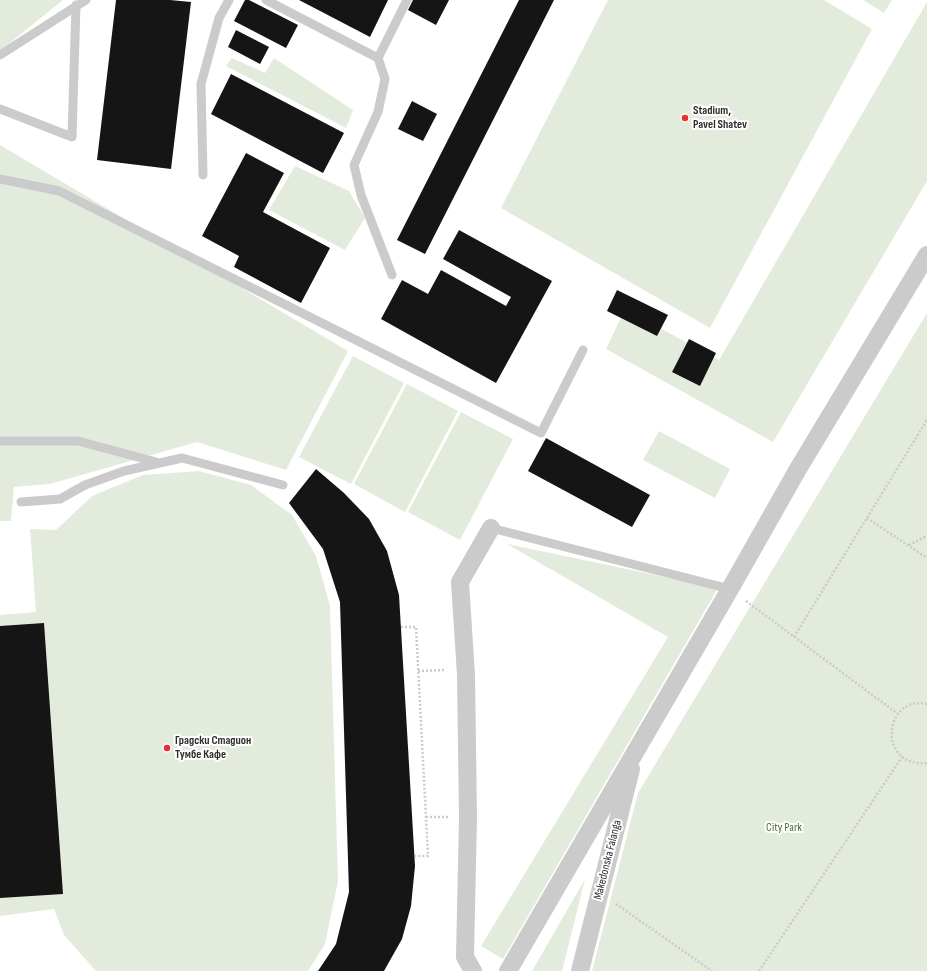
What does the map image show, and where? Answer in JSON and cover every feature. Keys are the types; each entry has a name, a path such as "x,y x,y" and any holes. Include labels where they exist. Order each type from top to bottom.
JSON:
{"street":[{"path":"508,971 730,589 811,445 927,256"},
{"path":"473,971 465,958 468,817 466,669 460,582 491,528"},
{"name":"Makedonska Falanga","path":"580,971 636,749"}],"lane":[{"path":"0,55 86,0"},
{"path":"203,175 201,84 219,18 229,0"},
{"path":"266,0 378,58 385,79 378,112 354,165 361,195 392,275"},
{"path":"378,58 407,0"},
{"path":"0,109 72,137 76,5"},
{"path":"0,180 58,191 541,433 583,350"},
{"path":"0,441 78,442 159,463"},
{"path":"21,502 60,499 92,483 124,471 182,458 283,485"},
{"path":"491,528 730,589"}],"path":[{"path":"794,637 927,420"},
{"path":"867,518 927,558"},
{"path":"908,546 927,536"},
{"path":"730,589 898,714"},
{"path":"402,627 416,627 428,856 415,856"},
{"path":"418,671 466,669"},
{"path":"927,704 914,704 906,707 898,714 893,722 892,740 895,749 902,756 914,763 927,763"},
{"path":"759,971 902,756"},
{"path":"600,894 712,971"}],"green space":[{"path":"0,0 63,0 0,51"},
{"name":"Stadium, Pavel Shatev","path":"608,0 824,0 872,29 710,328 501,208"},
{"path":"863,0 892,0 884,13"},
{"path":"927,2 927,181 773,442 606,349 625,309 719,360"},
{"path":"232,58 265,73 274,58 353,110 346,128 226,66"},
{"path":"0,145 348,351 286,470 197,442 50,484 14,487 11,521 0,521"},
{"path":"295,166 349,191 365,218 345,250 269,210"},
{"name":"City Park","path":"927,313 927,971 592,971 638,793"},
{"path":"353,356 404,383 351,484 299,457"},
{"path":"407,384 458,411 405,512 354,484"},
{"path":"461,412 513,439 460,540 408,512"},
{"path":"659,431 730,469 715,498 643,460"},
{"name":"Градски Стадион Тумбе Кафе","path":"199,471 251,485 292,515 316,556 330,606 338,881 325,944 308,971 96,971 64,935 54,909 0,916 0,615 36,612 30,529 56,530 92,496 143,475"},
{"path":"507,544 718,588 503,959 481,946 668,637"},
{"path":"585,879 562,971 532,971"}],"building":[{"path":"116,0 170,0 191,2 171,169 97,160"},
{"path":"245,0 249,0 298,25 286,48 234,21"},
{"path":"299,0 388,0 370,37"},
{"path":"413,0 449,0 436,25 408,10"},
{"path":"519,0 554,0 425,254 397,240"},
{"path":"236,30 269,47 260,64 228,47"},
{"path":"231,74 344,133 323,173 211,114"},
{"path":"412,101 437,114 423,141 398,129"},
{"path":"246,153 284,173 263,212 330,248 301,303 234,267 239,256 202,236"},
{"path":"459,230 552,281 496,383 381,319 402,280 428,294 441,270 506,306 511,297 443,259"},
{"path":"617,290 668,315 657,336 607,311"},
{"path":"689,339 716,353 700,386 672,372"},
{"path":"546,438 650,495 632,527 528,471"},
{"path":"316,469 344,493 369,519 387,551 399,595 415,866 411,906 402,939 384,971 318,971 336,944 349,892 340,602 323,549 289,503"},
{"path":"44,623 63,894 0,898 0,626"}],"place":[{"name":"Stadium, Pavel Shatev","path":"685,118"},
{"name":"Градски Стадион Тумбе Кафе","path":"167,748"}]}
